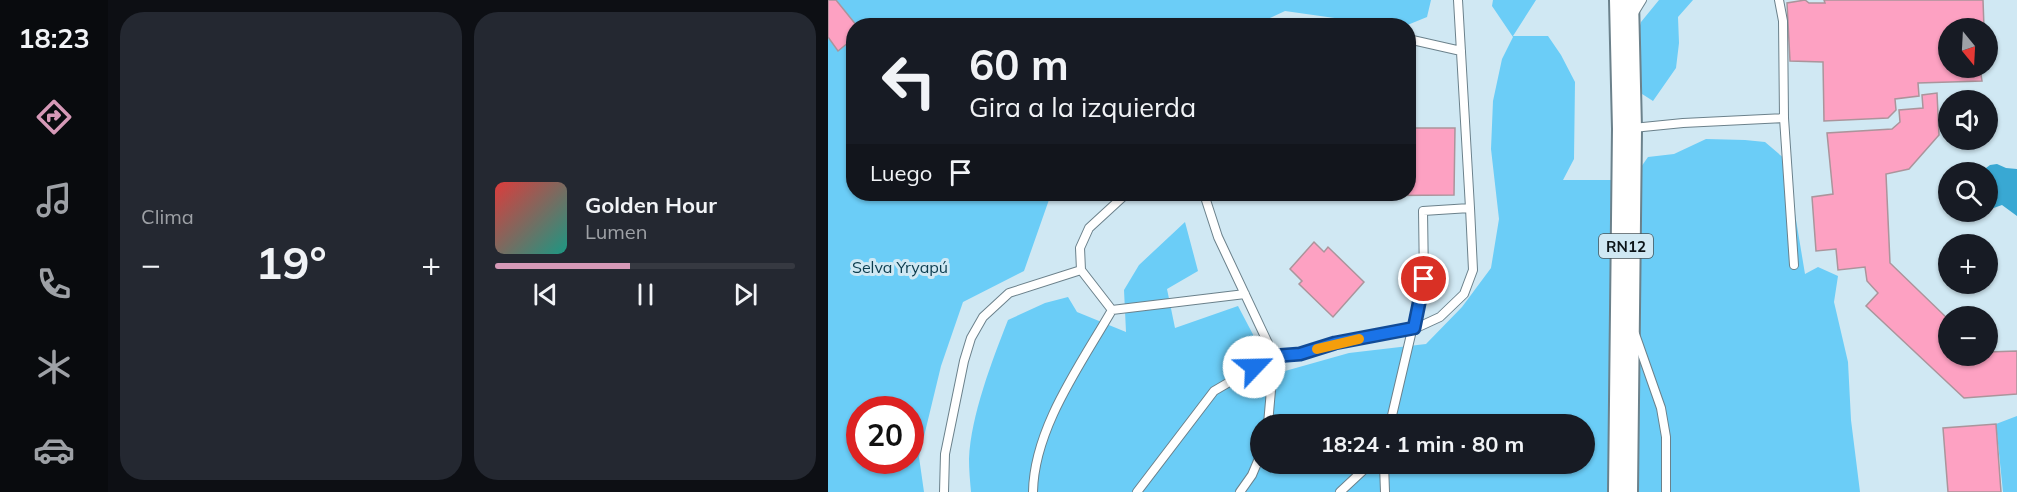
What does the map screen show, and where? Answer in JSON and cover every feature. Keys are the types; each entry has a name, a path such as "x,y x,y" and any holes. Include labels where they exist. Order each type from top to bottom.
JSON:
{"highway":[{"name":"RN12","path":"1623,492 1627,6"}],"lane":[{"path":"1137,492 1214,391 1274,356 1300,354 1335,343 1414,328 1440,317 1464,294 1473,270 1458,0"},
{"path":"1779,0 1783,21 1785,118 1794,265"},
{"path":"1416,41 1461,51"},
{"path":"1627,129 1683,123 1785,118"},
{"path":"1112,310 1082,270 1080,248 1089,228 1118,201"},
{"path":"1206,201 1218,237 1274,356 1269,414"},
{"path":"1392,414 1424,279 1423,211 1470,208"},
{"path":"944,492 945,454 964,361 971,338 983,317 1009,293 1082,270"},
{"path":"1112,310 1245,294"},
{"path":"1626,307 1661,408 1666,437 1666,492"},
{"path":"1033,492 1033,477 1040,447 1060,401 1112,310"},
{"path":"1240,492 1252,474"},
{"path":"1340,492 1359,474"},
{"path":"1384,474 1385,492"}],"green space":[{"name":"Selva Yryapú","path":"828,0 1431,0 1427,17 1416,22 1416,18 1334,18 1285,11 1270,18 846,18 846,201 1049,201 1024,271 963,302 941,366 924,436 924,396 846,396 846,474 921,474 924,492 828,492"},
{"path":"1493,0 1536,0 1513,36 1548,36 1575,82 1574,159 1563,180 1632,180 1648,157 1674,154 1706,139 1765,142 1786,160 1805,274 1818,267 1838,276 1834,302 1848,362 1851,420 1860,492 971,492 969,459 974,424 983,388 1008,320 1045,303 1068,297 1077,312 1126,332 1124,290 1139,265 1185,222 1198,271 1167,289 1175,328 1238,306 1258,344 1253,380 1349,353 1426,344 1462,307 1491,268 1499,219 1491,149 1493,101 1502,59 1513,37 1492,6"},
{"path":"1659,0 1693,0 1678,17 1679,43 1676,68 1653,101 1639,92 1633,50 1641,22"},
{"path":"2017,416 2017,492 2003,492 1996,424"}],"shaded area":[{"path":"1998,164 2017,169 2017,216 2002,205 1998,206"}],"building":[{"path":"828,0 836,0 851,18 846,18 846,44 838,51 828,37"},
{"path":"1805,0 1809,3 1825,3 1824,0 1983,0 1984,18 1938,18 1938,78 1982,78 1982,81 1918,83 1919,96 1895,99 1896,110 1888,118 1824,121 1823,62 1790,61 1787,3"},
{"path":"1937,93 1938,136 1909,169 1886,174 1890,263 1938,309 1938,366 1998,366 1998,352 2017,351 2017,394 1964,398 1866,306 1878,293 1867,281 1865,267 1838,270 1836,249 1816,251 1812,197 1833,194 1827,133 1892,129 1900,122 1899,110 1923,108 1922,95"},
{"path":"1416,128 1455,128 1454,195 1416,195"},
{"path":"1314,242 1324,252 1328,247 1364,282 1333,317 1299,284 1302,281 1290,269"},
{"path":"1996,424 2001,492 1948,492 1943,428"}],"slow traffic":[{"path":"1317,349 1359,339"}],"route":[{"path":"1254,367 1274,356 1300,354 1335,343 1414,328 1424,279"}]}
